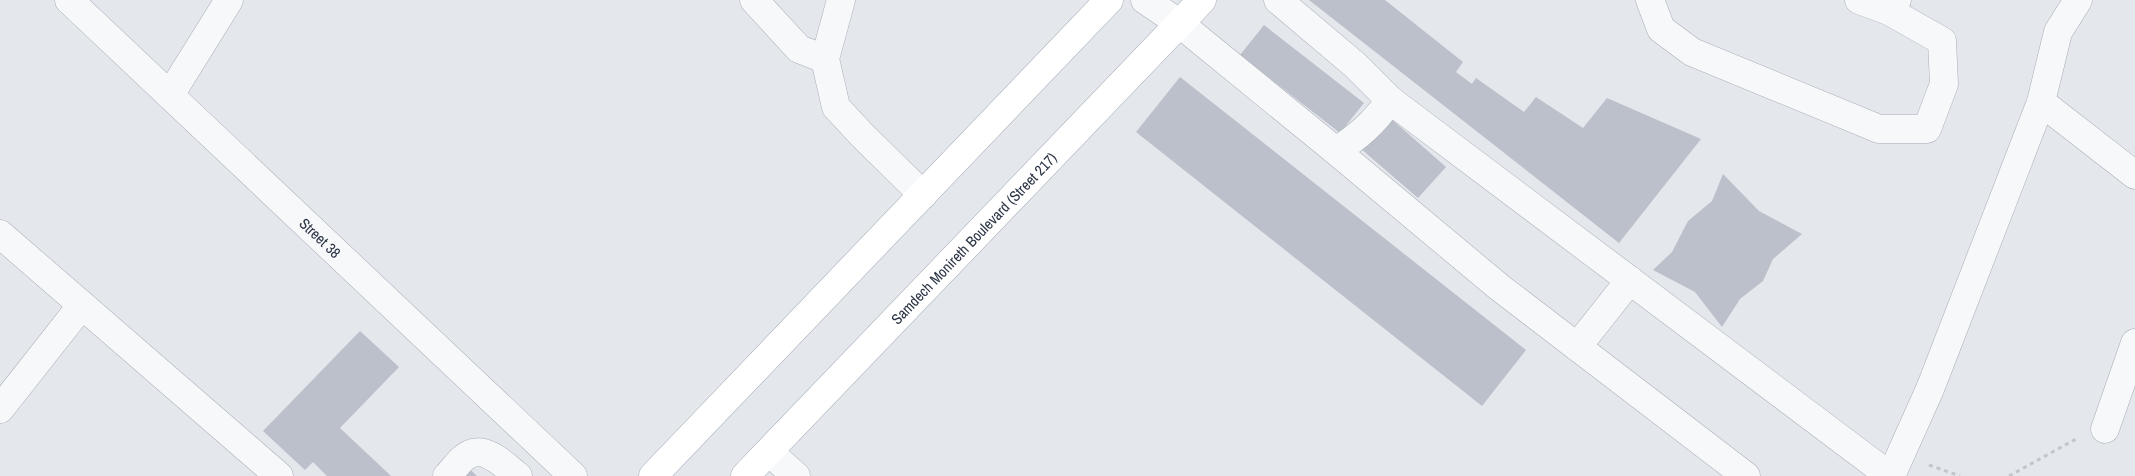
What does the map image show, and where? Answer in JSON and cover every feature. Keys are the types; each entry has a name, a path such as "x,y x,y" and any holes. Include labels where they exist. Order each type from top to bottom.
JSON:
{"main road":[{"path":"652,476 1109,0"},
{"name":"Samdech Monireth Boulevard (Street 217)","path":"745,476 1202,0"}],"street":[{"name":"Street 38","path":"69,0 574,476"},
{"path":"170,95 229,0"},
{"path":"754,0 799,49 825,59"},
{"path":"841,0 825,59 836,107 862,136 923,195"},
{"path":"1145,0 1179,23 1499,287 1746,476"},
{"path":"1278,0 1356,65 1390,100 1890,476 1930,389 2042,102 2058,32 2078,0"},
{"path":"1650,0 1661,29 1692,52 1879,129 1927,129 1944,84 1942,41 1893,5 1860,0"},
{"path":"1336,151 1360,136 1379,116 1390,100"},
{"path":"2042,102 2135,175"},
{"path":"0,234 279,476"},
{"path":"1577,347 1630,280"},
{"path":"0,409 82,305"},
{"path":"2105,429 2135,343"},
{"path":"447,476 469,454 479,452 490,455 518,476"},
{"path":"769,452 796,476"}],"path":[{"path":"2009,476 2075,439 2105,429"}],"building":[{"path":"1309,0 1385,0 1463,62 1456,72 1472,84 1476,78 1524,112 1536,97 1583,128 1607,98 1701,139 1619,243"},
{"path":"1264,25 1364,103 1340,133 1240,55"},
{"path":"1180,77 1526,350 1482,406 1136,132"},
{"path":"1388,116 1446,167 1418,198 1360,148"},
{"path":"1723,174 1759,211 1802,234 1773,259 1763,281 1740,299 1722,327 1695,292 1653,270 1672,252 1688,221 1712,201"},
{"path":"360,331 399,367 340,428 391,476 327,476 313,462 305,470 263,431"},
{"path":"463,463 477,476 450,476"}]}
